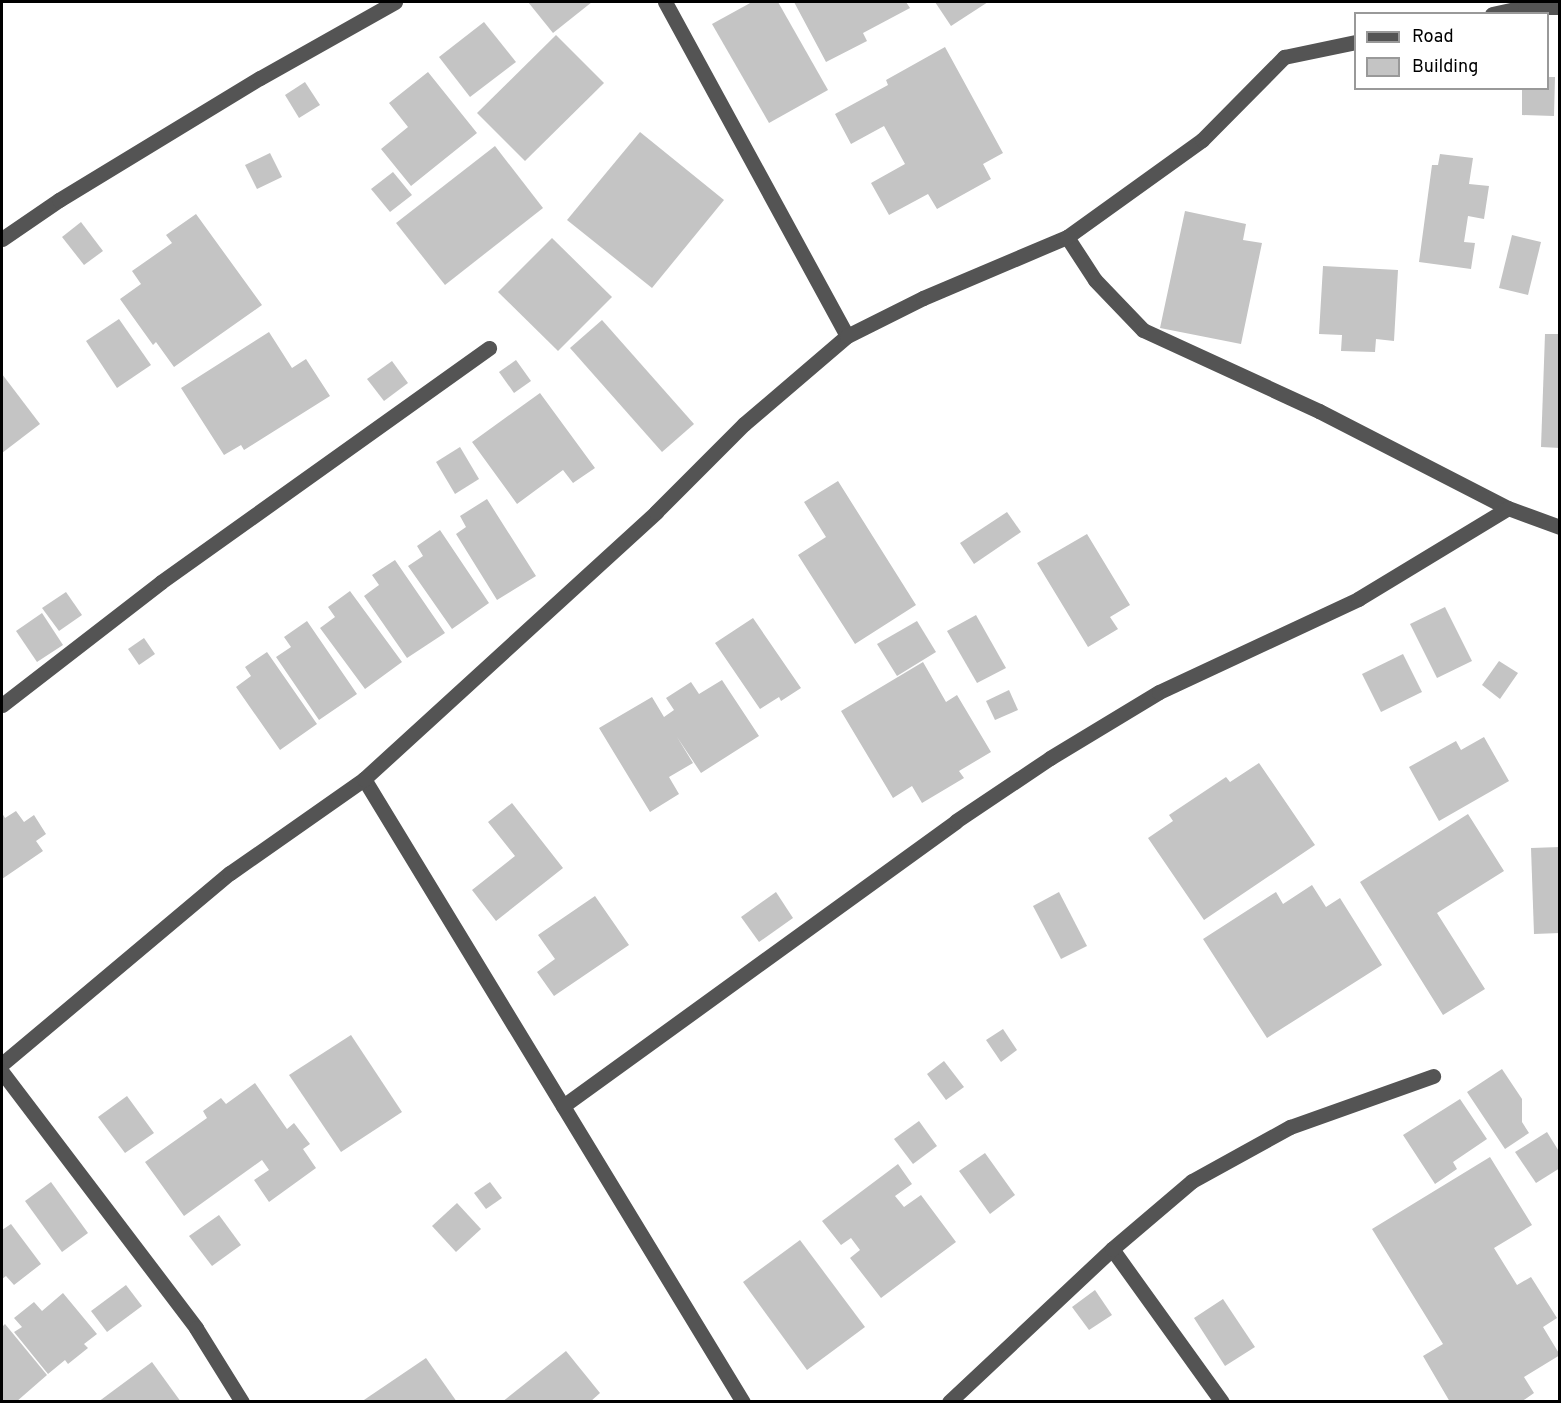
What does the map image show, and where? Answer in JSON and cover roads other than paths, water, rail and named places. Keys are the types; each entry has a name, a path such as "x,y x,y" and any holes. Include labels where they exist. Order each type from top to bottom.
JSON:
{"street":[{"path":"2,239 59,200 260,78 396,2"},
{"path":"665,2 847,336"},
{"path":"1499,12 1525,4 1560,7"},
{"path":"2,1064 230,873 364,779 656,512 744,424 847,336 923,298 1067,237 1202,140 1284,57 1354,42"},
{"path":"1067,237 1095,280 1143,330 1319,411 1508,508 1560,528"},
{"path":"2,705 161,582 489,348"},
{"path":"563,1106 956,821 1050,758 1159,692 1358,599 1508,508"},
{"path":"364,779 743,1401"},
{"path":"2,1072 196,1328 242,1401"},
{"path":"950,1401 1112,1248 1192,1181 1290,1127 1433,1076"},
{"path":"1112,1248 1222,1401"}]}
